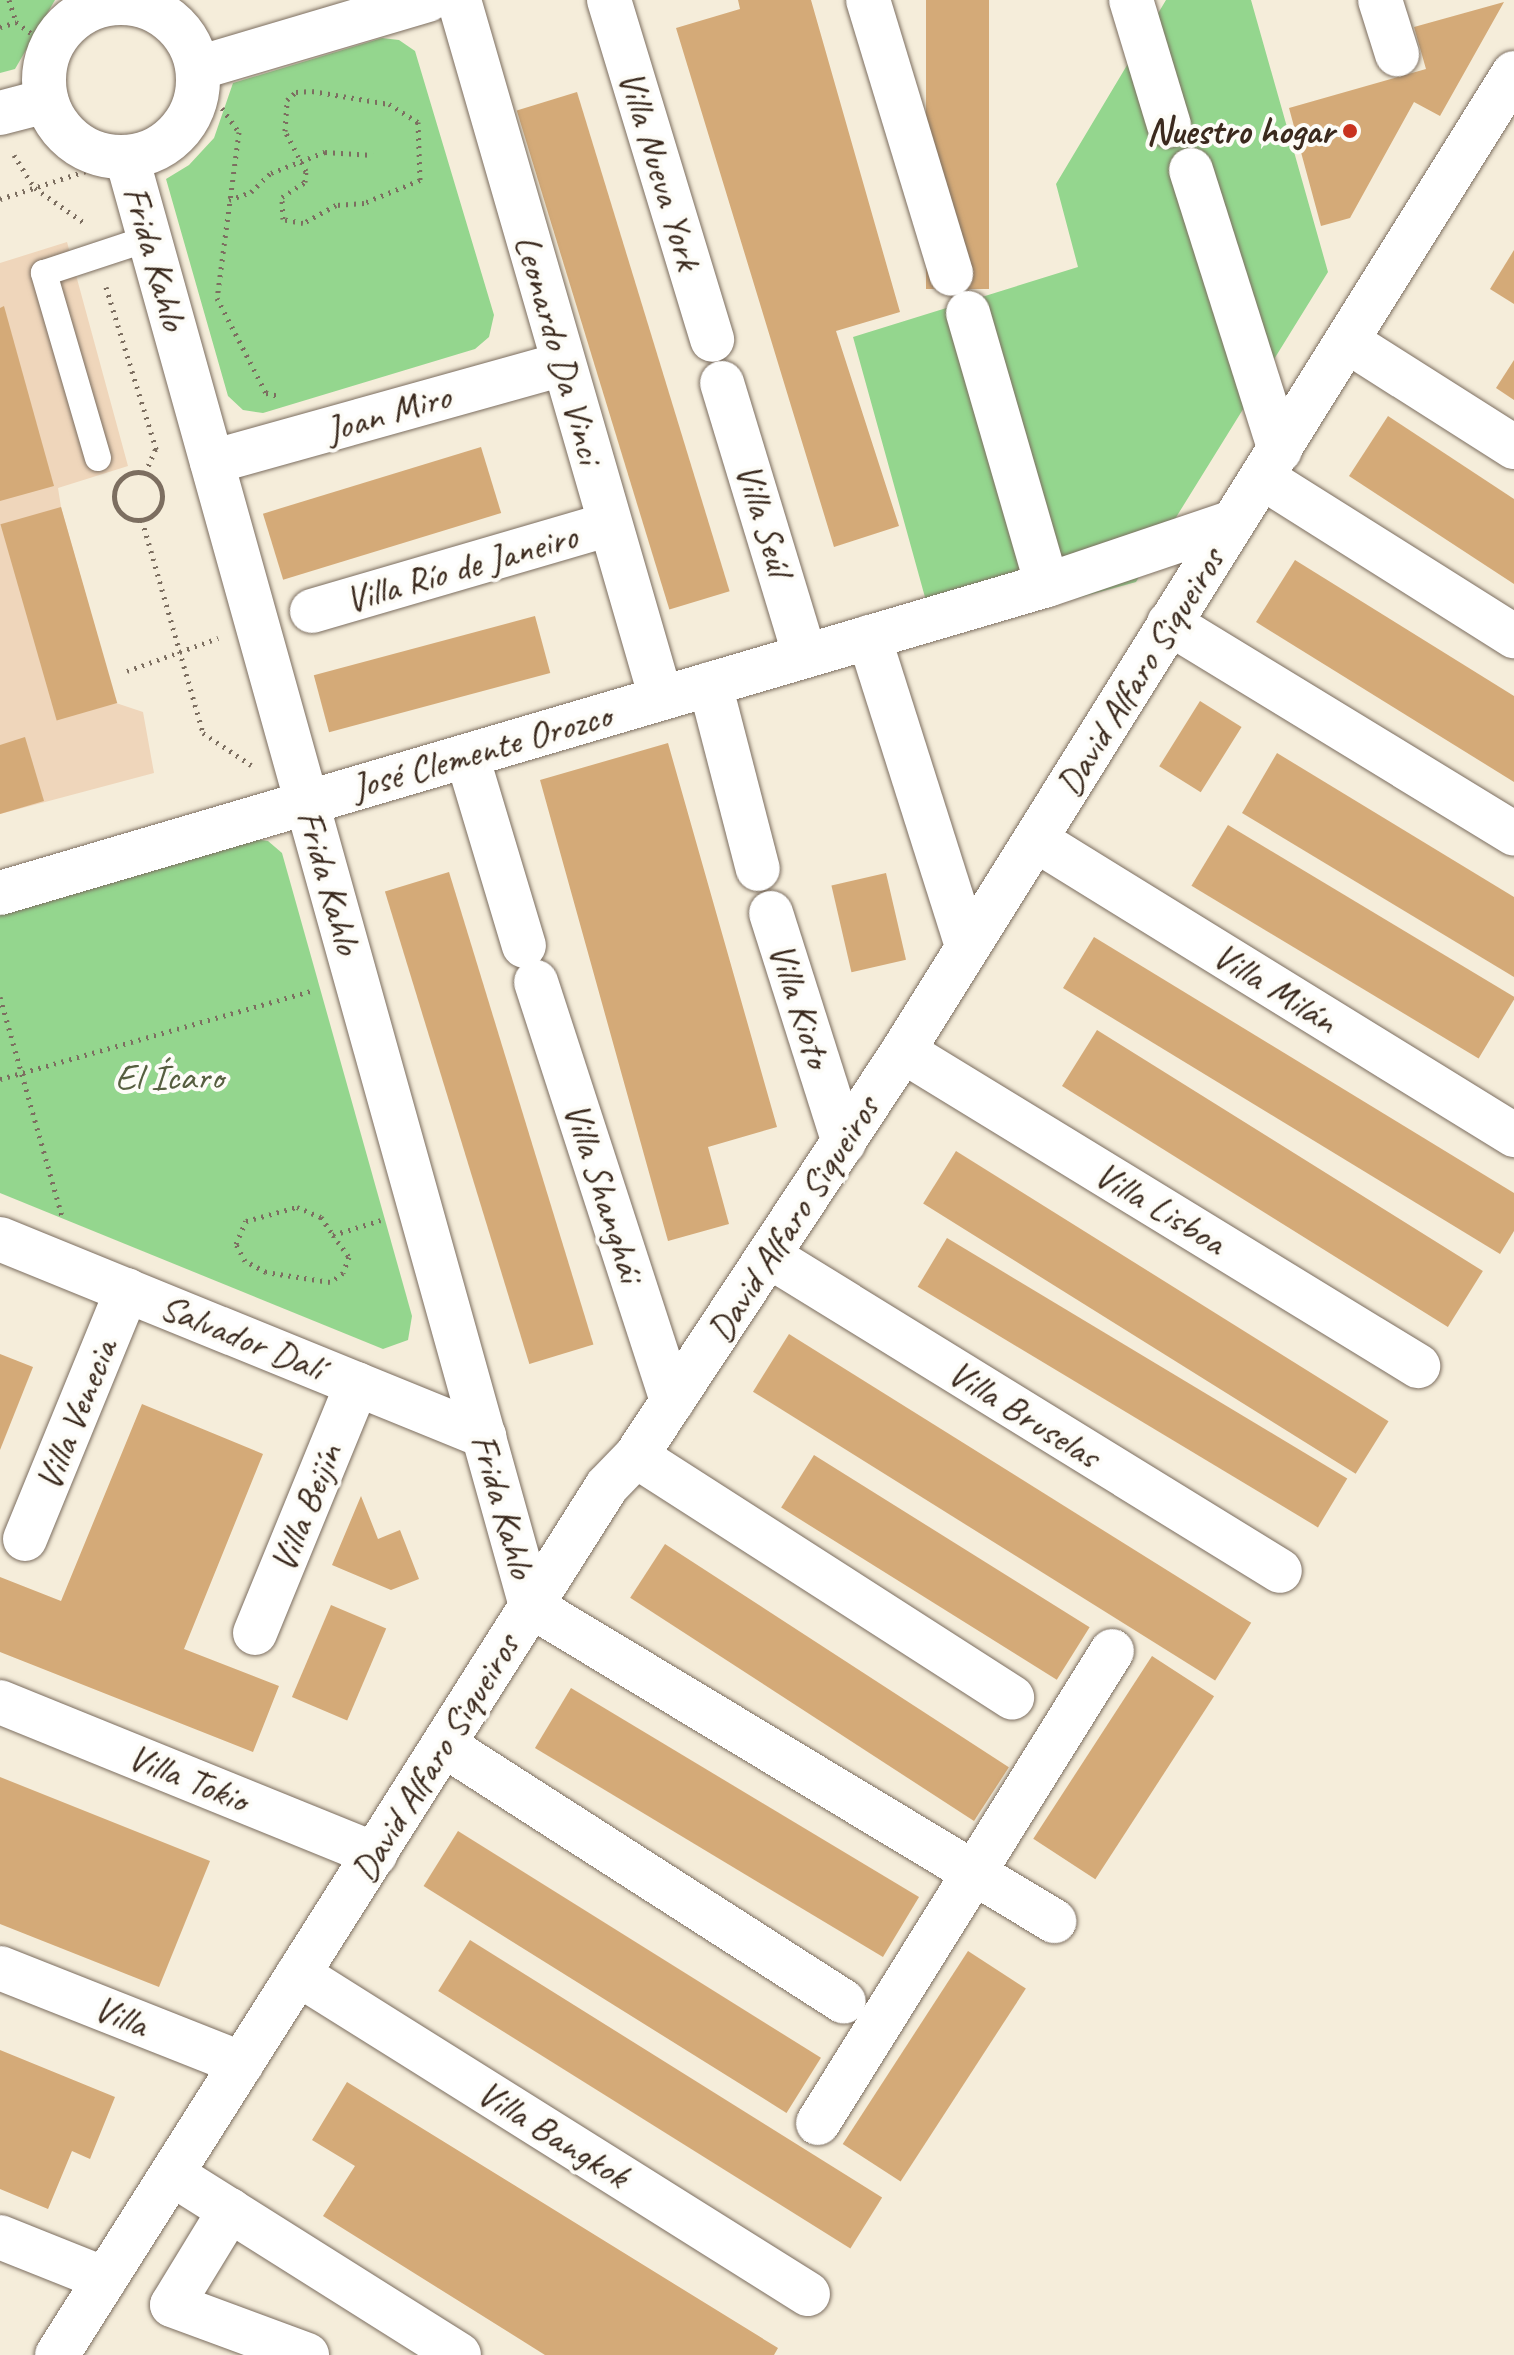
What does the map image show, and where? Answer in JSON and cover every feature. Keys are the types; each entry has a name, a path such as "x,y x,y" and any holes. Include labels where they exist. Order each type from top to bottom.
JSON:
{"street":[{"path":"0,113 46,101 44,74 51,48 82,6 154,5 182,33 198,80 340,12 428,0"},
{"name":"Leonardo Da Vinci","path":"459,0 661,698"},
{"name":"Villa Nueva York","path":"609,0 712,340"},
{"path":"868,0 1047,585"},
{"path":"1131,0 1169,125"},
{"path":"1380,0 1397,54"},
{"name":"David Alfaro Siqueiros","path":"57,2355 607,1486 636,1456 903,1051 1347,341 1498,133 1514,73"},
{"name":"Frida Kahlo","path":"46,101 58,125 76,144 101,155 127,158 153,151 175,136 191,115 198,80"},
{"name":"Frida Kahlo","path":"127,158 531,1606"},
{"path":"1191,170 1271,464 1514,636"},
{"path":"1347,341 1514,447"},
{"name":"Joan Miro","path":"212,462 563,364"},
{"name":"Villa Seúl","path":"722,383 805,656"},
{"name":"José Clemente Orozco","path":"0,893 1047,585 1233,522"},
{"name":"Villa Río de Janeiro","path":"312,611 610,524"},
{"path":"1169,623 1514,834"},
{"path":"869,637 967,946"},
{"path":"710,684 758,869"},
{"name":"Villa Shanghái","path":"467,756 530,964 672,1401"},
{"name":"Villa Milán","path":"1036,840 1514,1135"},
{"name":"Villa Kioto","path":"771,913 844,1143"},
{"name":"Villa Lisboa","path":"903,1051 1418,1366"},
{"name":"Salvador Dalí","path":"0,1239 484,1436"},
{"name":"Villa Bruselas","path":"769,1256 1280,1571"},
{"name":"Villa Venecia","path":"25,1539 127,1290"},
{"name":"Villa Beijín","path":"255,1633 357,1384"},
{"path":"636,1456 1012,1697"},
{"path":"531,1606 1054,1921"},
{"path":"818,2123 1112,1651"},
{"name":"Villa Tokio","path":"0,1702 375,1854"},
{"path":"444,1745 844,2002"},
{"name":"Villa","path":"0,1968 242,2064"},
{"name":"Villa Bangkok","path":"298,1974 808,2294"},
{"path":"172,2174 459,2355"},
{"path":"230,2210 172,2305 307,2355"},
{"path":"0,2237 105,2279"}],"lane":[{"path":"98,458 44,273 150,238"}],"path":[{"path":"9,0 16,22 51,48"},
{"path":"0,27 16,22"},
{"path":"198,80 229,113 239,132 217,298 266,393 291,395"},
{"path":"296,92 389,104 418,122 422,171 412,187 364,203 336,205 291,224 283,219 282,197 305,182 300,162 285,131 287,100 296,92"},
{"path":"229,200 325,152 373,155"},
{"path":"0,199 127,158"},
{"path":"129,473 153,476 162,490 156,513 142,520 121,514 113,500 116,484 129,473"},
{"path":"142,520 203,733 307,802"},
{"path":"127,671 257,624"},
{"path":"0,1079 356,978"},
{"path":"0,997 77,1269"},
{"path":"297,1207 321,1217 333,1235 349,1257 343,1273 330,1282 266,1272 245,1261 236,1244 246,1221 297,1207"},
{"path":"333,1235 420,1207"}],"shaded area":[{"path":"67,242 128,466 58,488 61,507 116,703 143,712 154,773 0,814 0,263"}],"green space":[{"path":"0,0 55,0 15,69 0,73"},
{"path":"1166,0 1251,0 1328,272 1136,582 936,637 853,337 1078,267 1056,184"},
{"path":"382,38 399,40 415,51 494,315 489,337 475,349 263,413 243,410 228,396 166,179 189,165 214,138 233,83"},
{"name":"El Ícaro","path":"247,838 268,841 282,853 412,1316 408,1340 383,1349 0,1193 0,915"}],"building":[{"path":"738,0 811,0 900,312 836,331 899,526 834,547 676,28 740,9"},
{"path":"926,0 989,0 989,289 926,289"},
{"path":"1504,2 1440,116 1414,102 1350,218 1321,226 1289,108 1426,69 1414,27"},
{"path":"577,92 730,591 669,610 517,110"},
{"path":"1514,250 1514,304 1490,289"},
{"path":"4,306 54,486 0,501 0,308"},
{"path":"1514,360 1514,400 1496,388"},
{"path":"1388,416 1514,499 1514,584 1349,476"},
{"path":"481,447 501,513 283,580 263,514"},
{"path":"61,507 117,703 57,720 0,524"},
{"path":"1295,560 1514,696 1514,782 1256,622"},
{"path":"535,616 550,673 329,732 314,675"},
{"path":"1200,701 1242,727 1201,792 1159,766"},
{"path":"25,737 44,801 0,814 0,745"},
{"path":"668,743 777,1127 708,1147 729,1224 668,1241 540,780"},
{"path":"1277,753 1514,897 1514,977 1242,813"},
{"path":"1228,825 1514,997 1479,1058 1191,886"},
{"path":"449,872 593,1344 529,1364 385,892"},
{"path":"886,873 906,960 851,972 831,886"},
{"path":"1094,937 1514,1193 1514,1231 1500,1254 1063,988"},
{"path":"1097,1030 1483,1271 1448,1327 1062,1086"},
{"path":"956,1151 1389,1421 1356,1474 923,1204"},
{"path":"947,1238 1347,1479 1318,1527 918,1287"},
{"path":"789,1334 1251,1623 1215,1680 753,1392"},
{"path":"0,1354 33,1367 0,1450"},
{"path":"142,1404 263,1454 184,1649 279,1686 253,1752 0,1652 0,1577 61,1601"},
{"path":"814,1455 1090,1627 1057,1680 781,1508"},
{"path":"361,1496 378,1539 400,1530 419,1579 391,1590 332,1565"},
{"path":"665,1544 1009,1767 974,1821 630,1598"},
{"path":"331,1605 386,1628 347,1720 292,1697"},
{"path":"1152,1656 1214,1696 1095,1879 1033,1839"},
{"path":"571,1688 919,1897 883,1957 535,1748"},
{"path":"0,1777 210,1861 159,1987 0,1924"},
{"path":"458,1831 821,2058 787,2113 424,1886"},
{"path":"470,1940 882,2198 850,2248 438,1991"},
{"path":"968,1951 1026,1989 901,2181 843,2144"},
{"path":"0,2050 115,2097 90,2159 72,2151 48,2209 0,2189"},
{"path":"347,2082 778,2348 774,2355 545,2355 323,2216 355,2166 312,2140"}],"place":[{"name":"Nuestro hogar","path":"1350,131"}]}
